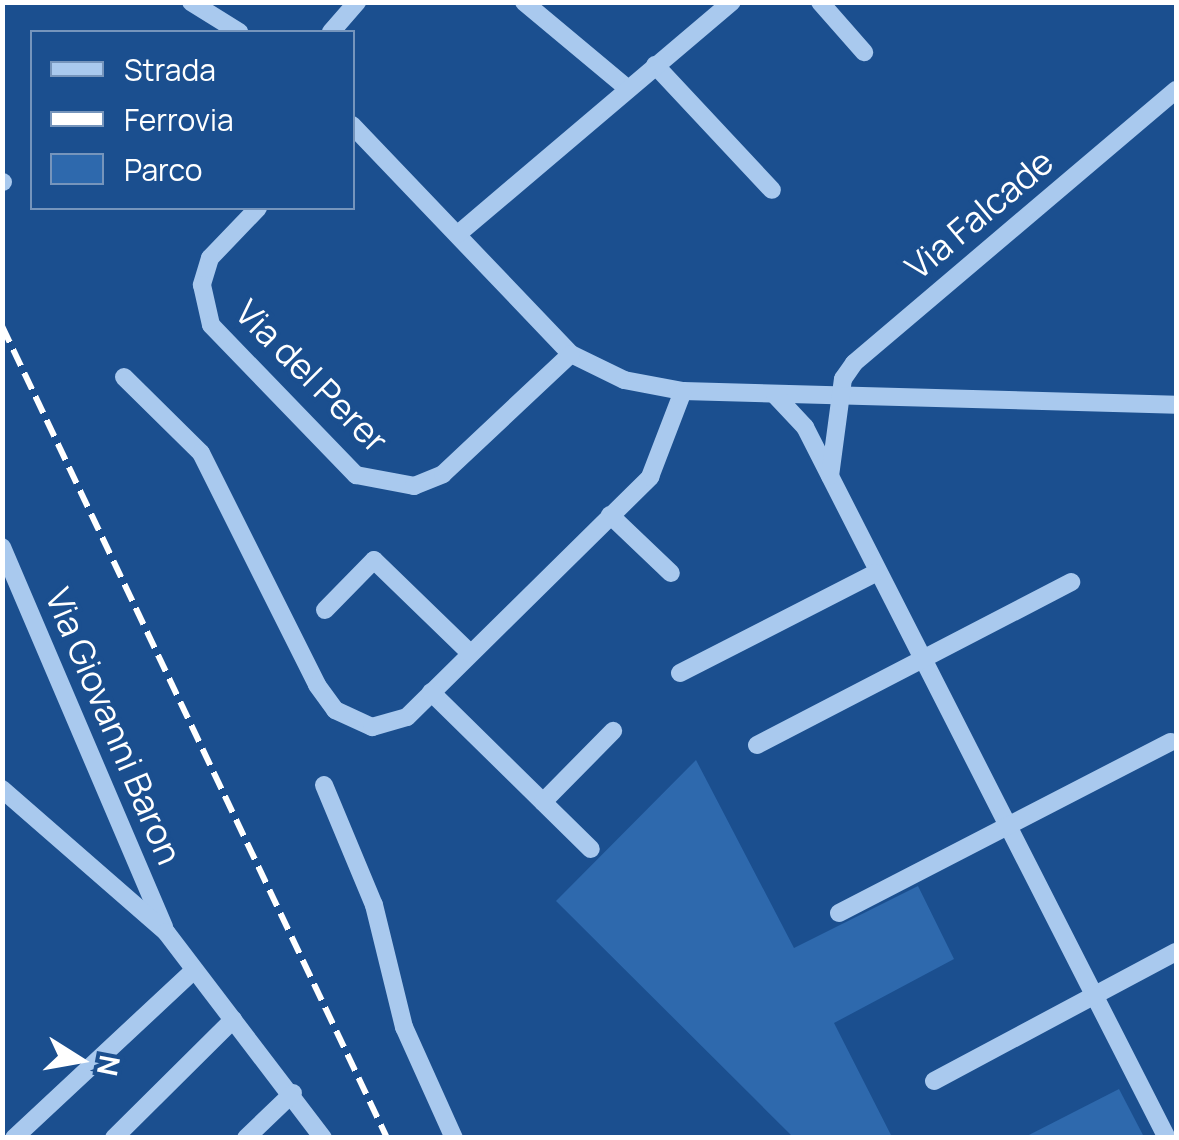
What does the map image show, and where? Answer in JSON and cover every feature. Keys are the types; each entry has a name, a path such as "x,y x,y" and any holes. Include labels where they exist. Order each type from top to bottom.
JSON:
{"street":[{"path":"191,2 217,9 237,30"},
{"path":"333,30 356,2"},
{"path":"524,2 627,88"},
{"path":"458,234 732,2"},
{"path":"820,2 864,52"},
{"path":"655,66 772,190"},
{"name":"Via Falcade","path":"830,476 844,398 843,380 854,362 1176,90"},
{"path":"355,128 571,354 624,380 683,392 1176,405"},
{"name":"Via del Perer","path":"256,210 210,258 202,285 210,325 356,475 393,485 429,482 571,354"},
{"path":"124,377 201,453 335,710 355,724 388,726 431,692 650,476 683,392"},
{"path":"775,394 805,427 875,573 1167,1138"},
{"path":"610,516 671,572"},
{"name":"Via Giovanni Baron","path":"2,546 166,932"},
{"path":"325,610 374,560 470,653"},
{"path":"680,672 875,573"},
{"path":"757,745 1071,582"},
{"path":"431,692 591,849"},
{"path":"543,802 613,731"},
{"path":"840,913 1170,742"},
{"path":"324,785 374,905 404,1026 454,1138"},
{"path":"2,789 128,903 166,932 192,972 293,1093 324,1138"},
{"path":"934,1081 1091,992 1176,952"},
{"path":"14,1138 192,972"},
{"path":"114,1138 233,1020"},
{"path":"246,1138 293,1093"}],"green space":[{"path":"696,760 794,948 918,886 954,959 834,1023 892,1137 793,1137 556,901"},
{"path":"1119,1089 1144,1137 1025,1137"}],"railway":[{"path":"2,326 387,1138"}]}
